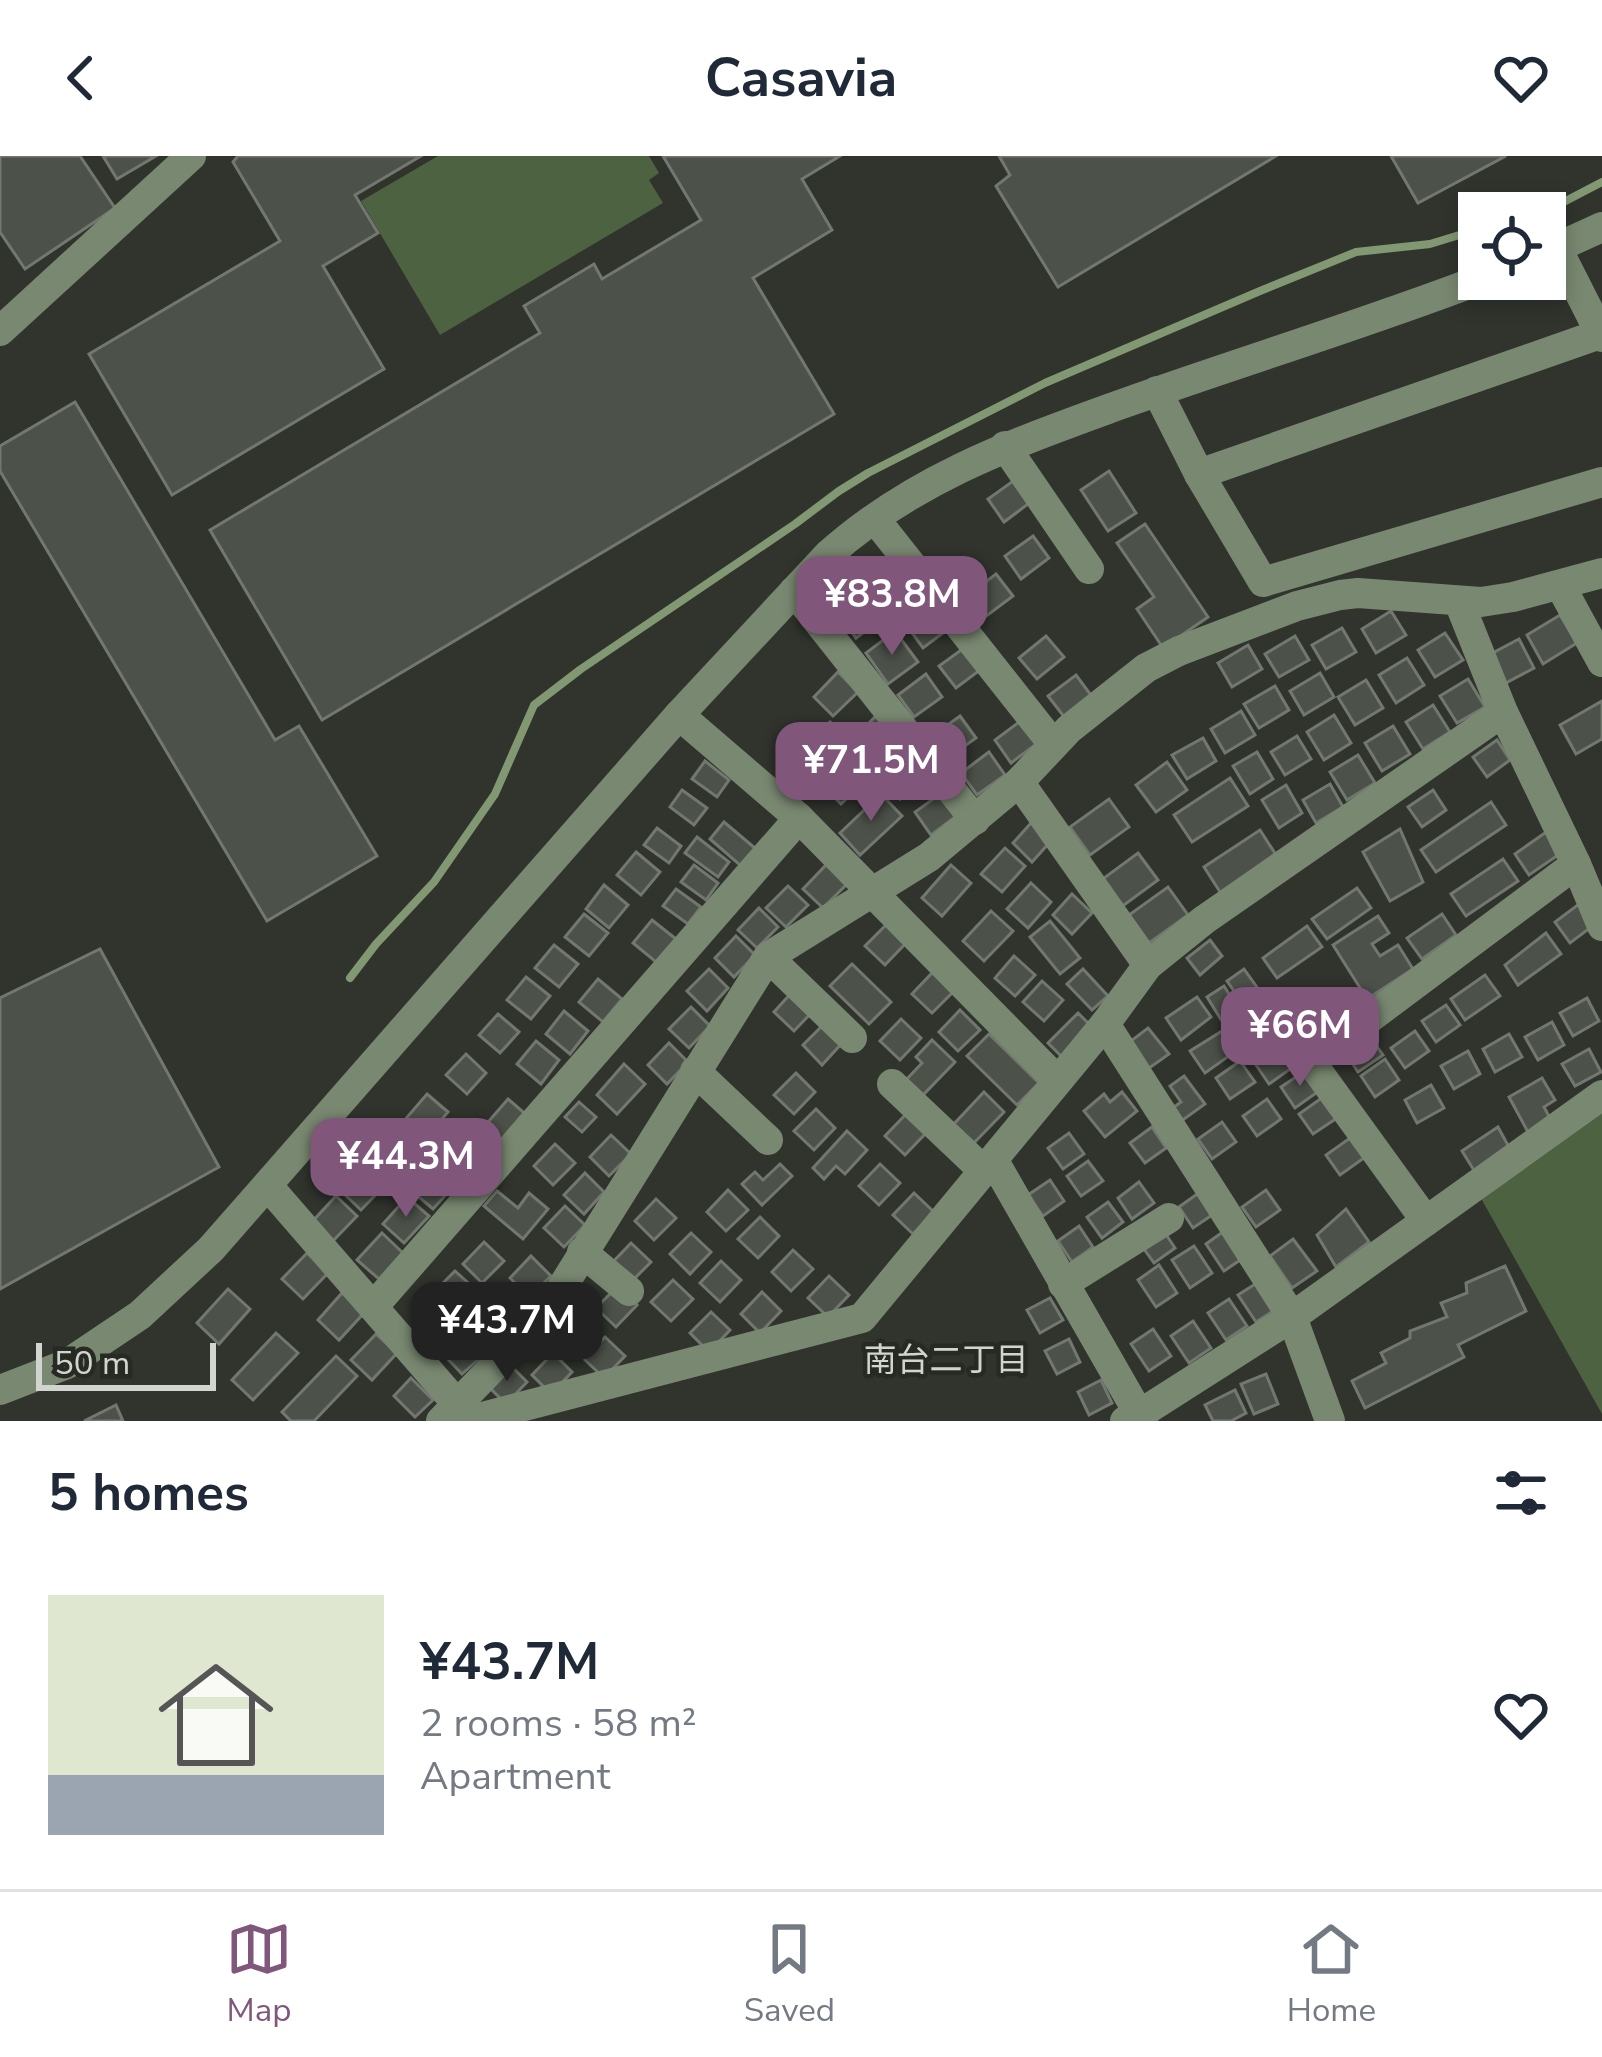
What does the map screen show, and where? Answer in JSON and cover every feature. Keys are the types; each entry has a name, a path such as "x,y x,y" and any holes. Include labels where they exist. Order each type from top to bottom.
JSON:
{"street":[{"path":"0,331 191,156"},
{"path":"1566,244 1602,227"},
{"path":"1199,474 1601,335 1566,276"},
{"path":"0,1390 67,1364 140,1315 211,1249 679,716 842,543 936,478 1005,446 1458,288"},
{"path":"1157,391 1263,582 1602,482"},
{"path":"1005,446 1089,569"},
{"path":"875,519 1054,744"},
{"path":"450,1412 546,1313 768,957 929,856 1019,782 1091,710 1146,668 1297,606 1340,595 1497,600 1602,573"},
{"path":"1560,585 1602,662"},
{"path":"794,591 975,820"},
{"path":"1459,602 1503,712 1602,926"},
{"path":"268,1186 374,1306 450,1412 471,1420 862,1318 1106,1024 1148,965 1204,920 1503,712"},
{"path":"679,716 799,818 1057,1080"},
{"path":"1019,782 1148,965"},
{"path":"374,1306 799,818"},
{"path":"1426,1221 1311,1062 1576,864"},
{"path":"768,957 852,1038"},
{"path":"1106,1024 1292,1317 1330,1421"},
{"path":"695,1071 768,1139"},
{"path":"892,1084 989,1166 1064,1284 1136,1419 1292,1317 1602,1095"},
{"path":"1064,1284 1169,1218"},
{"path":"582,1252 629,1291"}],"green space":[{"path":"438,156 649,156 659,173 649,180 663,203 440,335 361,201"},
{"path":"1602,1106 1602,1414 1478,1193"}],"building":[{"path":"0,156 80,156 115,208 25,269 0,232"},
{"path":"103,156 156,156 117,179"},
{"path":"238,156 421,156 355,195 378,233 323,266 384,369 172,495 89,354 280,241 233,162"},
{"path":"663,156 840,156 802,179 832,230 753,278 834,414 322,720 210,530 540,333 524,306 594,264 602,279 701,220"},
{"path":"999,156 1276,156 1058,287 996,186 1010,175"},
{"path":"1391,156 1506,156 1418,203"},
{"path":"75,402 275,740 299,726 377,856 267,921 0,471 0,446"},
{"path":"1109,471 1136,513 1108,531 1081,490"},
{"path":"1016,479 1032,501 1004,522 988,499"},
{"path":"1145,524 1208,617 1163,648 1137,609 1154,597 1117,543"},
{"path":"1033,536 1049,558 1021,579 1005,556"},
{"path":"897,564 914,587 886,608 869,585"},
{"path":"996,574 1013,596 985,617 968,595"},
{"path":"868,595 884,617 856,638 840,615"},
{"path":"935,605 951,627 923,648 907,626"},
{"path":"1391,611 1406,635 1376,653 1362,629"},
{"path":"1560,615 1577,643 1543,664 1527,635"},
{"path":"1342,628 1356,652 1326,669 1312,645"},
{"path":"895,631 918,662 888,684 866,653"},
{"path":"1445,633 1463,660 1435,677 1418,650"},
{"path":"1046,636 1064,657 1037,679 1019,658"},
{"path":"1295,636 1309,660 1279,677 1265,654"},
{"path":"1519,639 1534,668 1504,684 1489,655"},
{"path":"968,645 984,667 956,688 939,666"},
{"path":"1248,645 1262,669 1232,687 1218,663"},
{"path":"1407,658 1424,685 1396,703 1379,675"},
{"path":"838,672 858,692 833,716 814,697"},
{"path":"1320,673 1334,697 1304,715 1290,691"},
{"path":"926,674 942,697 914,717 898,695"},
{"path":"1076,675 1093,698 1065,718 1048,696"},
{"path":"1468,679 1485,707 1457,723 1440,696"},
{"path":"1366,680 1383,708 1355,725 1338,697"},
{"path":"1275,686 1289,710 1259,728 1244,704"},
{"path":"1602,701 1602,739 1576,754 1560,725"},
{"path":"1433,705 1450,732 1423,749 1406,722"},
{"path":"1241,711 1255,735 1225,753 1211,729"},
{"path":"1334,715 1351,743 1324,760 1307,732"},
{"path":"876,716 895,736 871,760 851,741"},
{"path":"960,716 976,738 948,758 932,736"},
{"path":"1023,719 1039,742 1011,763 995,740"},
{"path":"830,722 850,741 825,766 806,746"},
{"path":"1393,726 1410,754 1382,771 1365,743"},
{"path":"1297,736 1311,759 1285,775 1271,752"},
{"path":"1203,738 1216,761 1187,779 1172,755"},
{"path":"1497,740 1510,760 1487,777 1473,757"},
{"path":"801,751 816,765 797,785 782,772"},
{"path":"989,752 1005,775 977,795 961,773"},
{"path":"1257,752 1273,779 1250,794 1233,766"},
{"path":"1358,755 1375,783 1347,800 1330,772"},
{"path":"912,756 928,778 900,799 884,776"},
{"path":"846,760 866,780 841,804 822,785"},
{"path":"705,761 729,780 717,797 692,779"},
{"path":"1167,762 1187,790 1156,812 1136,785"},
{"path":"1230,778 1248,806 1192,842 1174,815"},
{"path":"1330,784 1343,807 1316,823 1303,800"},
{"path":"1286,785 1302,813 1279,828 1262,800"},
{"path":"682,790 707,808 694,825 670,807"},
{"path":"1433,790 1446,810 1422,827 1408,807"},
{"path":"943,792 959,814 931,835 915,812"},
{"path":"881,794 902,816 860,855 840,833"},
{"path":"1109,799 1129,827 1090,855 1070,827"},
{"path":"1491,802 1506,825 1436,872 1421,850"},
{"path":"724,822 756,849 741,866 710,839"},
{"path":"1031,823 1050,842 1032,862 1013,843"},
{"path":"657,828 681,846 669,863 644,845"},
{"path":"1400,829 1423,882 1390,901 1363,852"},
{"path":"1260,830 1278,858 1222,895 1204,867"},
{"path":"1549,830 1564,851 1529,875 1515,854"},
{"path":"697,837 729,862 718,877 685,853"},
{"path":"1005,848 1025,866 1002,892 981,874"},
{"path":"636,852 660,872 641,895 617,875"},
{"path":"1138,853 1158,880 1120,908 1100,881"},
{"path":"1503,859 1518,881 1466,916 1451,894"},
{"path":"827,864 847,884 823,908 803,889"},
{"path":"694,865 718,883 706,900 681,882"},
{"path":"951,865 971,883 942,916 922,898"},
{"path":"1031,883 1051,902 1028,928 1007,909"},
{"path":"604,885 628,905 609,928 586,909"},
{"path":"788,886 808,905 786,927 766,908"},
{"path":"1168,887 1188,915 1149,943 1129,915"},
{"path":"1357,888 1371,908 1327,939 1312,919"},
{"path":"676,889 701,907 688,924 663,906"},
{"path":"1072,894 1092,913 1072,934 1053,915"},
{"path":"1579,904 1594,925 1570,943 1555,922"},
{"path":"759,908 778,927 757,948 738,930"},
{"path":"991,911 1013,931 984,961 963,941"},
{"path":"584,914 608,933 589,956 565,937"},
{"path":"1442,914 1456,935 1422,959 1407,938"},
{"path":"1378,916 1389,933 1372,944 1380,956 1398,945 1413,969 1367,999 1333,945"},
{"path":"652,920 676,939 656,962 633,943"},
{"path":"1050,921 1080,958 1060,974 1030,937"},
{"path":"887,924 906,943 885,965 865,946"},
{"path":"1307,926 1322,947 1277,978 1263,958"},
{"path":"1546,933 1561,954 1518,985 1505,965"},
{"path":"736,936 755,955 734,977 715,958"},
{"path":"1210,940 1222,956 1200,975 1187,958"},
{"path":"554,945 578,964 559,987 535,968"},
{"path":"100,949 219,1167 0,1289 0,998"},
{"path":"1014,956 1035,975 1015,996 995,978"},
{"path":"852,964 891,1002 869,1024 830,986"},
{"path":"709,969 728,988 707,1011 687,991"},
{"path":"1083,969 1108,996 1092,1010 1067,984"},
{"path":"1244,969 1261,993 1244,1005 1227,981"},
{"path":"933,972 953,992 932,1013 912,994"},
{"path":"1485,975 1500,996 1465,1020 1451,999"},
{"path":"526,977 550,996 531,1019 507,1000"},
{"path":"598,979 622,999 603,1022 579,1002"},
{"path":"1042,981 1063,1000 1044,1021 1023,1002"},
{"path":"1224,986 1239,1010 1222,1021 1207,997"},
{"path":"795,989 815,1009 794,1031 774,1012"},
{"path":"1324,989 1332,1000 1346,990 1361,1011 1326,1037 1303,1004"},
{"path":"1197,997 1211,1017 1181,1040 1166,1018"},
{"path":"1587,998 1599,1021 1573,1036 1560,1013"},
{"path":"1446,1005 1460,1025 1436,1042 1422,1021"},
{"path":"691,1007 710,1026 689,1048 669,1029"},
{"path":"960,1010 980,1030 958,1051 939,1032"},
{"path":"564,1011 588,1031 570,1054 546,1034"},
{"path":"1078,1013 1094,1029 1064,1059 1048,1043"},
{"path":"1264,1013 1276,1030 1252,1048 1241,1031"},
{"path":"498,1014 519,1032 500,1053 479,1035"},
{"path":"901,1019 921,1038 900,1060 880,1041"},
{"path":"1552,1022 1564,1045 1538,1060 1525,1037"},
{"path":"824,1024 843,1042 822,1065 803,1045"},
{"path":"1148,1028 1169,1054 1145,1071 1127,1044"},
{"path":"1222,1031 1236,1051 1205,1073 1190,1051"},
{"path":"1415,1031 1429,1051 1405,1068 1391,1048"},
{"path":"989,1034 1039,1083 1017,1105 967,1056"},
{"path":"1368,1034 1383,1055 1358,1072 1344,1051"},
{"path":"1509,1034 1522,1057 1495,1072 1483,1049"},
{"path":"932,1040 955,1062 922,1096 906,1080 922,1063 916,1057"},
{"path":"536,1041 559,1060 541,1084 517,1064"},
{"path":"1286,1042 1300,1062 1269,1084 1254,1062"},
{"path":"669,1043 688,1062 667,1084 648,1065"},
{"path":"1589,1049 1601,1072 1575,1086 1562,1064"},
{"path":"1468,1051 1480,1074 1454,1089 1441,1066"},
{"path":"466,1054 486,1073 467,1094 446,1075"},
{"path":"1385,1059 1399,1080 1375,1097 1361,1076"},
{"path":"1240,1061 1255,1082 1230,1099 1216,1078"},
{"path":"624,1064 645,1084 617,1114 597,1095"},
{"path":"1305,1071 1319,1091 1295,1108 1281,1087"},
{"path":"796,1073 815,1092 794,1114 774,1095"},
{"path":"1184,1076 1205,1104 1180,1122 1171,1109 1181,1102 1170,1086"},
{"path":"1542,1078 1555,1100 1544,1107 1551,1120 1529,1134 1509,1097"},
{"path":"1431,1085 1444,1108 1417,1123 1405,1100"},
{"path":"984,1092 1004,1112 972,1145 952,1126"},
{"path":"1122,1092 1137,1111 1105,1137 1084,1111 1104,1094 1110,1102"},
{"path":"427,1094 448,1112 424,1140 403,1122"},
{"path":"1323,1097 1337,1118 1313,1134 1299,1114"},
{"path":"508,1099 530,1118 503,1148 482,1129"},
{"path":"1267,1099 1281,1119 1257,1136 1243,1116"},
{"path":"579,1102 596,1117 582,1132 565,1117"},
{"path":"816,1109 835,1128 814,1150 794,1131"},
{"path":"906,1114 926,1133 905,1155 885,1136"},
{"path":"1222,1122 1236,1142 1212,1159 1198,1139"},
{"path":"1152,1127 1166,1148 1145,1163 1130,1143"},
{"path":"1498,1127 1510,1149 1475,1172 1462,1151"},
{"path":"847,1131 867,1150 845,1174 836,1166 824,1179 813,1168"},
{"path":"1069,1133 1084,1154 1063,1169 1048,1148"},
{"path":"611,1135 631,1154 609,1176 590,1157"},
{"path":"389,1136 409,1155 390,1176 370,1157"},
{"path":"1350,1138 1364,1158 1340,1175 1326,1155"},
{"path":"465,1141 485,1160 466,1181 446,1162"},
{"path":"555,1144 575,1163 553,1185 534,1166"},
{"path":"1088,1161 1103,1181 1081,1196 1067,1176"},
{"path":"364,1164 386,1184 361,1210 340,1190"},
{"path":"780,1164 792,1176 762,1205 742,1184 755,1172 763,1180"},
{"path":"880,1164 900,1183 879,1205 859,1186"},
{"path":"431,1170 452,1188 433,1209 412,1191"},
{"path":"585,1173 604,1192 584,1214 564,1195"},
{"path":"1050,1180 1064,1201 1043,1216 1028,1195"},
{"path":"1139,1182 1154,1203 1132,1219 1118,1198"},
{"path":"728,1190 748,1210 726,1231 707,1212"},
{"path":"1266,1190 1280,1210 1256,1227 1242,1207"},
{"path":"497,1191 518,1208 529,1193 548,1209 523,1239 484,1206"},
{"path":"1200,1192 1215,1213 1193,1228 1179,1207"},
{"path":"914,1193 934,1212 913,1234 893,1215"},
{"path":"336,1196 357,1216 332,1242 311,1223"},
{"path":"407,1197 429,1216 404,1243 383,1224"},
{"path":"656,1199 676,1218 654,1240 635,1221"},
{"path":"1108,1202 1123,1222 1102,1238 1087,1217"},
{"path":"565,1206 585,1225 564,1247 544,1228"},
{"path":"1346,1209 1369,1242 1336,1267 1317,1235"},
{"path":"760,1217 779,1236 758,1258 738,1239"},
{"path":"1079,1226 1093,1247 1072,1262 1058,1241"},
{"path":"1161,1227 1175,1248 1154,1263 1139,1242"},
{"path":"1227,1229 1246,1256 1224,1271 1206,1244"},
{"path":"382,1233 403,1253 379,1279 357,1260"},
{"path":"691,1233 711,1252 690,1274 670,1254"},
{"path":"1293,1239 1317,1271 1292,1288 1270,1256"},
{"path":"484,1242 504,1261 482,1283 463,1264"},
{"path":"631,1243 651,1262 629,1284 610,1265"},
{"path":"1194,1246 1212,1273 1190,1288 1172,1260"},
{"path":"793,1250 813,1269 791,1291 772,1272"},
{"path":"307,1253 328,1273 303,1299 282,1279"},
{"path":"531,1256 551,1276 529,1297 510,1278"},
{"path":"721,1261 741,1280 720,1302 700,1283"},
{"path":"1159,1265 1177,1293 1156,1307 1138,1280"},
{"path":"1505,1266 1526,1311 1458,1345 1464,1357 1365,1408 1352,1381 1386,1363 1381,1353 1410,1338 1410,1331 1447,1317 1441,1303 1467,1293 1466,1283"},
{"path":"455,1271 475,1289 453,1312 434,1292"},
{"path":"829,1276 849,1295 828,1317 808,1298"},
{"path":"673,1280 693,1299 671,1321 651,1302"},
{"path":"1260,1281 1278,1308 1256,1322 1238,1295"},
{"path":"618,1286 637,1305 616,1327 596,1308"},
{"path":"508,1287 528,1306 506,1328 487,1309"},
{"path":"228,1289 250,1309 219,1344 197,1323"},
{"path":"762,1292 781,1311 760,1333 741,1314"},
{"path":"342,1293 364,1313 339,1340 318,1320"},
{"path":"1050,1298 1063,1320 1040,1333 1027,1310"},
{"path":"1229,1299 1247,1326 1226,1340 1208,1313"},
{"path":"577,1311 596,1330 575,1352 556,1333"},
{"path":"711,1312 730,1330 709,1352 690,1333"},
{"path":"481,1318 501,1339 462,1374 443,1354"},
{"path":"1193,1321 1211,1348 1189,1363 1171,1336"},
{"path":"1153,1329 1171,1356 1149,1371 1131,1344"},
{"path":"276,1333 298,1353 253,1400 232,1380"},
{"path":"376,1334 397,1353 372,1380 351,1360"},
{"path":"605,1337 625,1356 604,1378 584,1359"},
{"path":"1069,1339 1080,1362 1057,1374 1045,1351"},
{"path":"553,1353 572,1372 551,1394 532,1375"},
{"path":"336,1356 357,1376 314,1421 291,1421 282,1412"},
{"path":"508,1363 527,1382 506,1404 487,1385"},
{"path":"1266,1374 1278,1404 1254,1414 1241,1384"},
{"path":"411,1378 433,1400 415,1417 394,1396"},
{"path":"1101,1380 1112,1403 1089,1415 1078,1392"},
{"path":"1235,1390 1246,1413 1231,1421 1213,1421 1205,1405"},
{"path":"116,1405 123,1421 84,1421"}],"waterway":[{"path":"1566,201 1602,182"},
{"path":"350,978 434,882 495,794 534,705 839,491 1045,383 1260,291 1356,252 1430,244 1458,235"}],"district":[{"name":"南台二丁目","path":"946,1360"}]}
